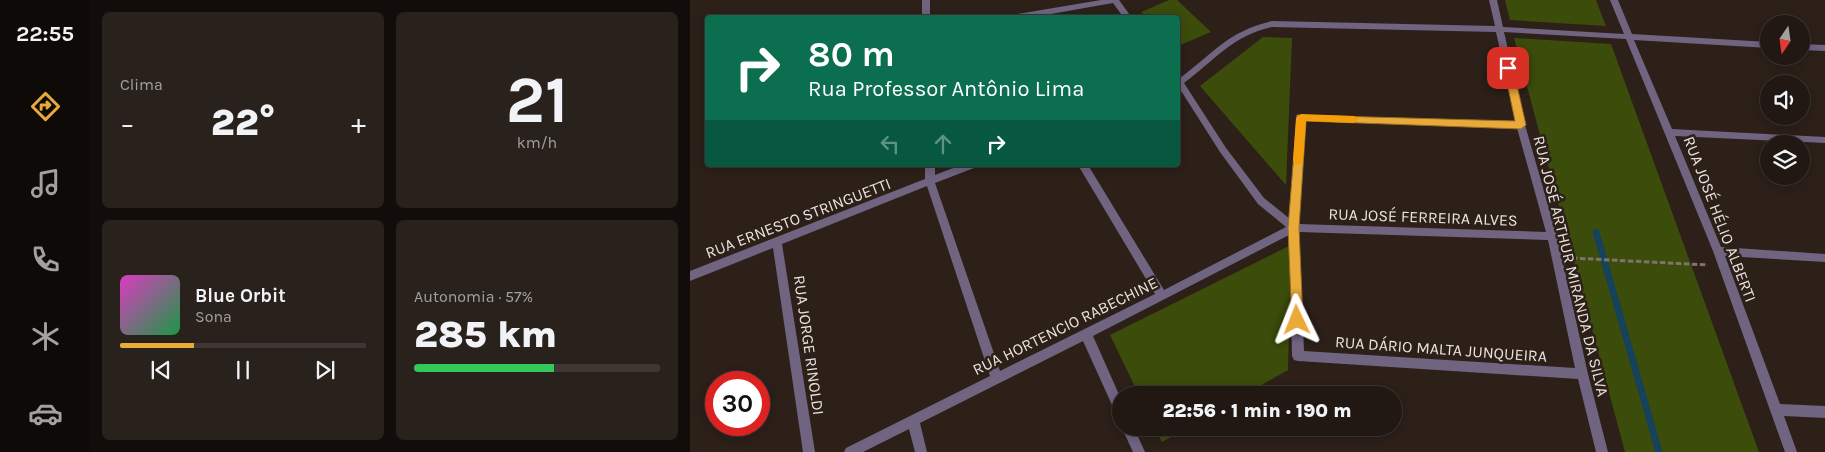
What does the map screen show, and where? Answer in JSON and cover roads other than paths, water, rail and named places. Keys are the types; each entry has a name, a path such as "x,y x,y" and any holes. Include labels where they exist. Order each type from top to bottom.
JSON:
{"street":[{"path":"926,0 926,15"},
{"path":"1028,15 1115,0 1126,15"},
{"name":"RUA JOSÉ ARTHUR MIRANDA DA SILVA","path":"1493,0 1521,125 1552,236 1582,374 1602,452"},
{"name":"RUA JOSÉ HÉLIO ALBERTI","path":"1614,0 1724,266 1791,452"},
{"path":"1180,79 1240,33 1255,26 1272,24 1500,29 1760,45"},
{"path":"1810,47 1825,48"},
{"path":"1180,84 1223,150 1261,201 1294,228"},
{"path":"1294,228 1301,118 1521,125"},
{"path":"1670,132 1825,140"},
{"path":"930,167 930,182 997,378"},
{"name":"RUA ERNESTO STRINGUETTI","path":"690,276 966,167"},
{"path":"1083,167 1162,296"},
{"name":"RUA JOSÉ FERREIRA ALVES","path":"1294,228 1552,236"},
{"name":"RUA HORTENCIO RABECHINE","path":"850,452 1294,228"},
{"name":"RUA DÁRIO MALTA JUNQUEIRA","path":"1294,228 1298,356 1582,374"},
{"name":"RUA JORGE RINOLDI","path":"778,242 809,452"},
{"path":"1718,251 1825,258"},
{"path":"1086,334 1112,392"},
{"path":"1776,410 1825,412"},
{"path":"913,420 922,452"},
{"path":"1132,436 1139,452"}],"waterway":[{"path":"1596,232 1659,452"}]}
